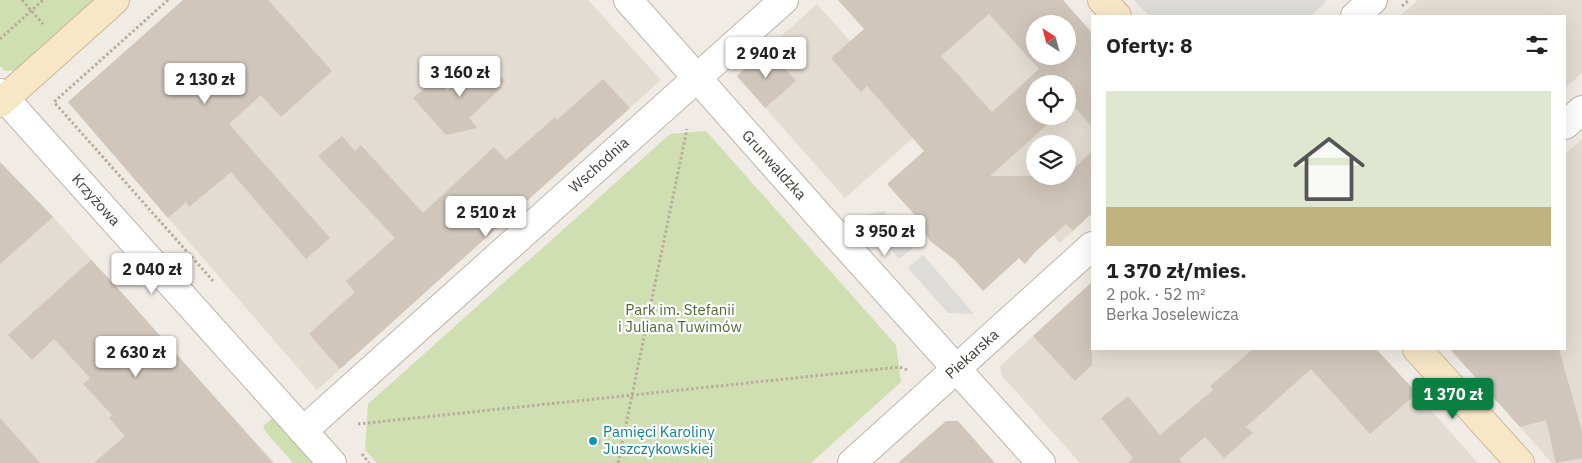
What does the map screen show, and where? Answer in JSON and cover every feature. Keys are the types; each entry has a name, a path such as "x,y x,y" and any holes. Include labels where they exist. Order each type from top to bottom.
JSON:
{"street":[{"path":"2,98 115,0"},
{"name":"Grunwaldzka","path":"628,0 1041,463"},
{"name":"Wschodnia","path":"303,430 784,0"},
{"path":"1102,0 1116,15"},
{"path":"1356,15 1373,0"},
{"name":"Krzyżowa","path":"2,98 332,463"},
{"path":"1566,124 1582,110"},
{"name":"Piekarska","path":"852,463 1091,247"},
{"path":"1418,350 1520,463"}],"path":[{"path":"0,39 43,0"},
{"path":"168,0 54,102 217,286"},
{"path":"618,463 688,125"},
{"path":"356,424 900,367 915,373"},
{"path":"593,441 622,446"}],"shaded area":[{"path":"183,0 588,0 661,80 317,390 68,102"},
{"path":"985,0 1063,0 1091,32 1091,214 1060,243 1053,235 913,138 845,198 737,76 817,4 850,41"},
{"path":"1134,0 1325,0 1326,2 1312,15 1148,15"},
{"path":"1418,0 1582,0 1582,73 1566,87 1566,15 1401,15"},
{"path":"1582,139 1582,463 1552,463 1451,350 1566,350 1566,153"},
{"path":"1,163 53,217 275,463 0,463"},
{"path":"884,211 915,246 899,259 861,216"},
{"path":"923,255 974,314 948,313 908,268"},
{"path":"1091,283 1091,350 1377,350 1478,463 1080,463 1002,376 1000,366"}],"green space":[{"path":"0,0 102,0 24,70 5,71 0,66"},
{"name":"Park im. Stefanii i Juliana Tuwimów","path":"706,131 896,345 901,382 811,463 377,463 365,450 368,404 670,134"},
{"path":"273,418 314,463 293,463 265,431 263,426"}],"building":[{"path":"183,0 268,0 332,71 281,117 261,95 229,124 330,238 306,259 231,172 189,207 186,202 168,218 68,102"},
{"path":"838,0 1063,0 1091,32 1091,126 1076,109 1076,75 1032,75 1039,69 1035,65 1076,65 1076,15 1026,15 1026,55 989,14 941,56 992,112 1026,81 1026,125 1047,125 1036,135 1026,135 1026,144 990,176 1026,176 1026,185 1076,185 1076,166 1091,152 1091,214 1073,231 1066,224 1036,251 1025,264 1019,258 983,291 955,260 930,241 913,213 887,184 924,151 867,86 861,92 831,58 864,29"},
{"path":"767,49 796,81 765,108 737,76"},
{"path":"484,58 505,81 500,86 501,88 469,118 477,128 446,135 413,98 436,78 447,91"},
{"path":"603,79 630,108 340,369 309,334 355,292 346,281 395,238 318,156 342,136 355,151 361,145 423,213 494,147 506,160 555,117 557,120"},
{"path":"0,162 53,217 0,264"},
{"path":"91,260 273,463 94,463 125,436 109,418 112,415 83,384 90,378 54,339 32,360 8,335"},
{"path":"1091,283 1092,365 1075,381 1033,336"},
{"path":"1252,350 1377,350 1417,393 1370,434 1311,369 1246,427 1253,433 1224,458 1205,437 1179,459 1182,463 1128,463 1133,458 1101,418 1128,396 1160,435 1213,390 1210,386"},
{"path":"1451,350 1559,350 1582,431 1582,458 1556,463 1546,420 1520,427"},
{"path":"0,418 40,463 0,463"},
{"path":"946,421 958,421 995,463 898,463"}],"place":[{"name":"Pamięci Karoliny Juszczykowskiej","path":"593,441"}]}
